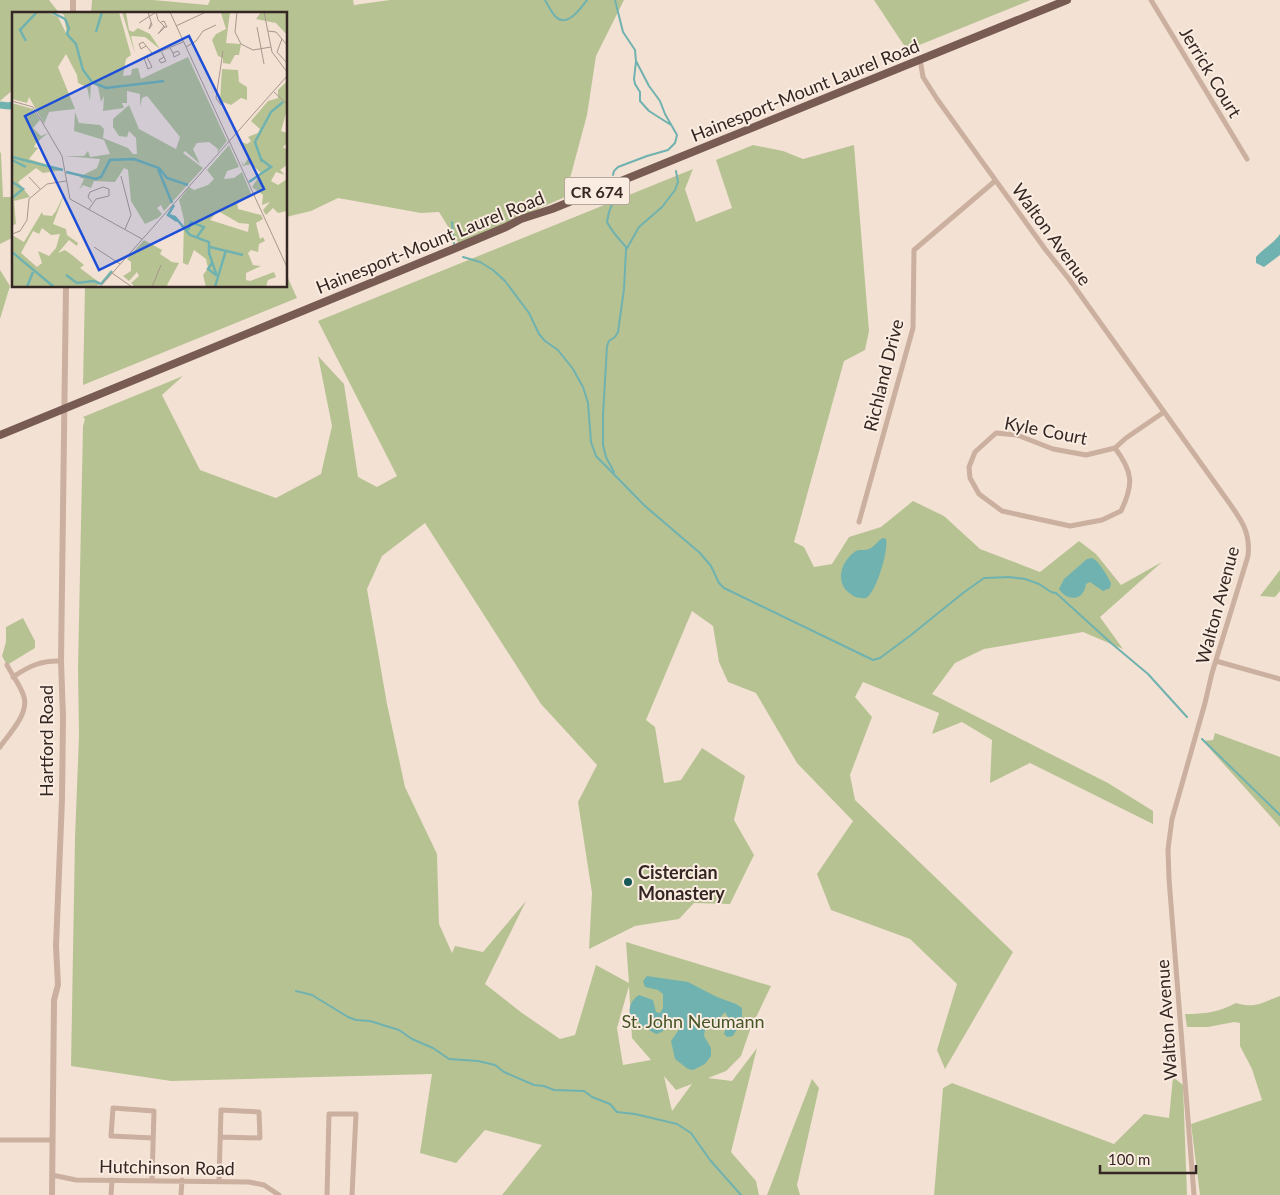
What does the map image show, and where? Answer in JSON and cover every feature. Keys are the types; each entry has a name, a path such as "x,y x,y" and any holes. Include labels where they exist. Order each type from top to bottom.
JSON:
{"main road":[{"name":"Hainesport-Mount Laurel Road","path":"0,435 451,250 521,219 552,209 1067,0"}],"street":[{"name":"Jerrick Court","path":"1151,0 1247,159"},
{"name":"Walton Avenue","path":"920,59 925,81 1164,412 1236,514 1246,530 1248,538 1248,556 1216,661 1172,819 1168,849 1194,1195"},
{"name":"Richland Drive","path":"858,522 913,328 914,250 996,181"},
{"name":"Hartford Road","path":"52,1195 54,1000 58,985 56,946 62,799 63,717 61,661 66,288"},
{"name":"Kyle Court","path":"1115,448 1127,465 1131,478 1130,488 1121,511 1102,520 1070,526 1002,511 979,494 970,478 969,467 975,452 996,433 1017,435 1053,449 1086,455 1115,448 1126,438 1164,412"},
{"path":"13,677 36,664 48,661 61,661"},
{"path":"1216,661 1280,680"},
{"path":"0,747 19,720 24,704 24,696 7,665"},
{"path":"152,1180 154,1111 113,1108 111,1136 153,1138"},
{"path":"219,1182 220,1137 221,1110 259,1112 260,1138 220,1137"},
{"path":"327,1195 329,1114 356,1114 352,1195"},
{"path":"0,1140 52,1140"},
{"name":"Hutchinson Road","path":"52,1175 76,1180 182,1180 257,1183 270,1188 280,1195"},
{"path":"111,1195 112,1180"},
{"path":"181,1195 182,1180"}],"green space":[{"path":"0,0 49,0 58,12 12,12 12,91 0,101"},
{"path":"92,0 153,0 208,5 210,0 353,0 354,5 390,0 624,0 596,56 587,115 565,197 459,244 439,212 421,213 338,198 311,211 288,217 288,12 91,12"},
{"path":"874,0 1031,0 907,50"},
{"name":"St. John Neumann","path":"753,145 783,151 803,159 854,145 869,331 865,350 844,361 794,542 804,547 814,567 832,564 849,537 881,527 913,501 944,516 980,549 1040,572 1079,541 1096,554 1121,585 1162,562 1100,617 1123,649 1083,632 984,649 955,663 932,694 1108,783 1153,811 1153,824 1030,763 990,783 992,740 962,722 932,734 939,713 863,682 855,697 872,717 850,775 855,800 1013,952 945,1069 937,1050 957,984 910,939 831,910 817,874 853,821 797,763 756,693 728,682 719,662 713,626 692,611 646,720 655,727 664,783 681,780 702,748 745,776 734,820 754,855 730,904 694,903 679,919 635,926 589,949 592,893 578,802 597,765 541,704 425,523 382,556 367,589 387,704 405,787 437,854 439,924 452,953 455,946 483,952 526,901 485,984 522,1013 560,1039 575,1035 596,965 629,983 626,942 771,986 750,1030 741,1056 726,1071 708,1078 732,1081 757,1048 731,1152 756,1181 759,1195 502,1195 542,1145 485,1130 456,1163 420,1153 432,1074 171,1081 71,1066 75,838 79,736 78,668 83,426 85,419 83,417 183,376 162,395 200,470 276,498 321,474 332,426 318,356 344,384 358,477 377,487 397,476 318,321 693,169 685,189 696,222 732,208 716,160","holes":["629,986 632,1038 651,1060 623,1065 617,1028","664,1076 676,1090 692,1084 672,1111"]},
{"path":"0,151 3,197 12,197 12,238 0,244"},
{"path":"0,270 10,286 0,319"},
{"path":"288,278 297,298 83,385 85,288 288,288"},
{"path":"1280,570 1280,591 1275,597 1260,596"},
{"path":"23,618 35,641 35,648 7,665 2,656 6,642 6,627"},
{"path":"1215,733 1280,757 1280,827 1203,741 1213,740"},
{"path":"1280,996 1280,1195 1200,1195 1191,1124 1262,1100 1252,1069 1240,1046 1240,1023 1234,1022 1208,1027 1187,1027 1185,1014 1212,1012 1236,1003 1254,1005"},
{"path":"1173,1077 1183,1085 1187,1195 934,1195 943,1088 952,1083 1114,1144 1144,1114 1169,1118"},
{"path":"812,1079 819,1088 797,1185 800,1195 767,1195"}],"water":[{"path":"1280,234 1280,255 1264,267 1256,263 1256,257"},
{"path":"883,538 886,539 886,552 874,588 866,598 852,595 842,584 841,574 844,563 851,554 859,550 871,548"},
{"path":"1092,558 1098,562 1105,572 1111,583 1110,588 1103,591 1090,582 1086,584 1082,594 1075,598 1062,593 1059,589 1064,579 1087,559"},
{"path":"647,976 688,982 742,1008 742,1020 733,1036 727,1037 724,1034 729,1019 725,1012 715,1027 705,1030 704,1036 711,1048 711,1056 705,1064 693,1070 688,1069 675,1059 671,1041 680,1028 679,1022 674,1022 656,1034 645,1028 630,1014 631,1003 639,995 653,1000 656,1012 660,1013 663,1008 663,994 658,990 645,987 643,981"}],"waterway":[{"path":"545,0 551,11 560,20 569,19 587,0"},
{"path":"615,0 623,32 635,50 634,79 640,92 640,101 649,111 671,125"},
{"path":"613,175 618,167 668,150 675,143 677,135 660,101 649,86 636,61"},
{"path":"0,105 12,105"},
{"path":"614,472 606,457 603,445 603,415 607,346 609,341 618,332 624,289 626,250 639,227 662,207 675,190 678,182 676,171"},
{"path":"616,195 607,222 626,247 626,250"},
{"path":"452,222 454,244"},
{"path":"463,257 480,262 505,281 529,313 539,334 558,350 573,369 583,387 588,403 591,442 596,456 645,506 700,553 711,566 719,583 724,588 873,660 880,658 984,578 1009,577 1025,579 1056,593 1148,674 1187,717"},
{"path":"1202,739 1280,815"},
{"path":"296,991 312,995 348,1017 356,1020 370,1021 399,1030 449,1059 478,1061 495,1065 504,1072 534,1085 554,1090 584,1091 592,1097 610,1104 617,1112 635,1114 677,1124 691,1133 710,1160 741,1195"}],"place":[{"name":"Cistercian Monastery","path":"628,882"}]}
